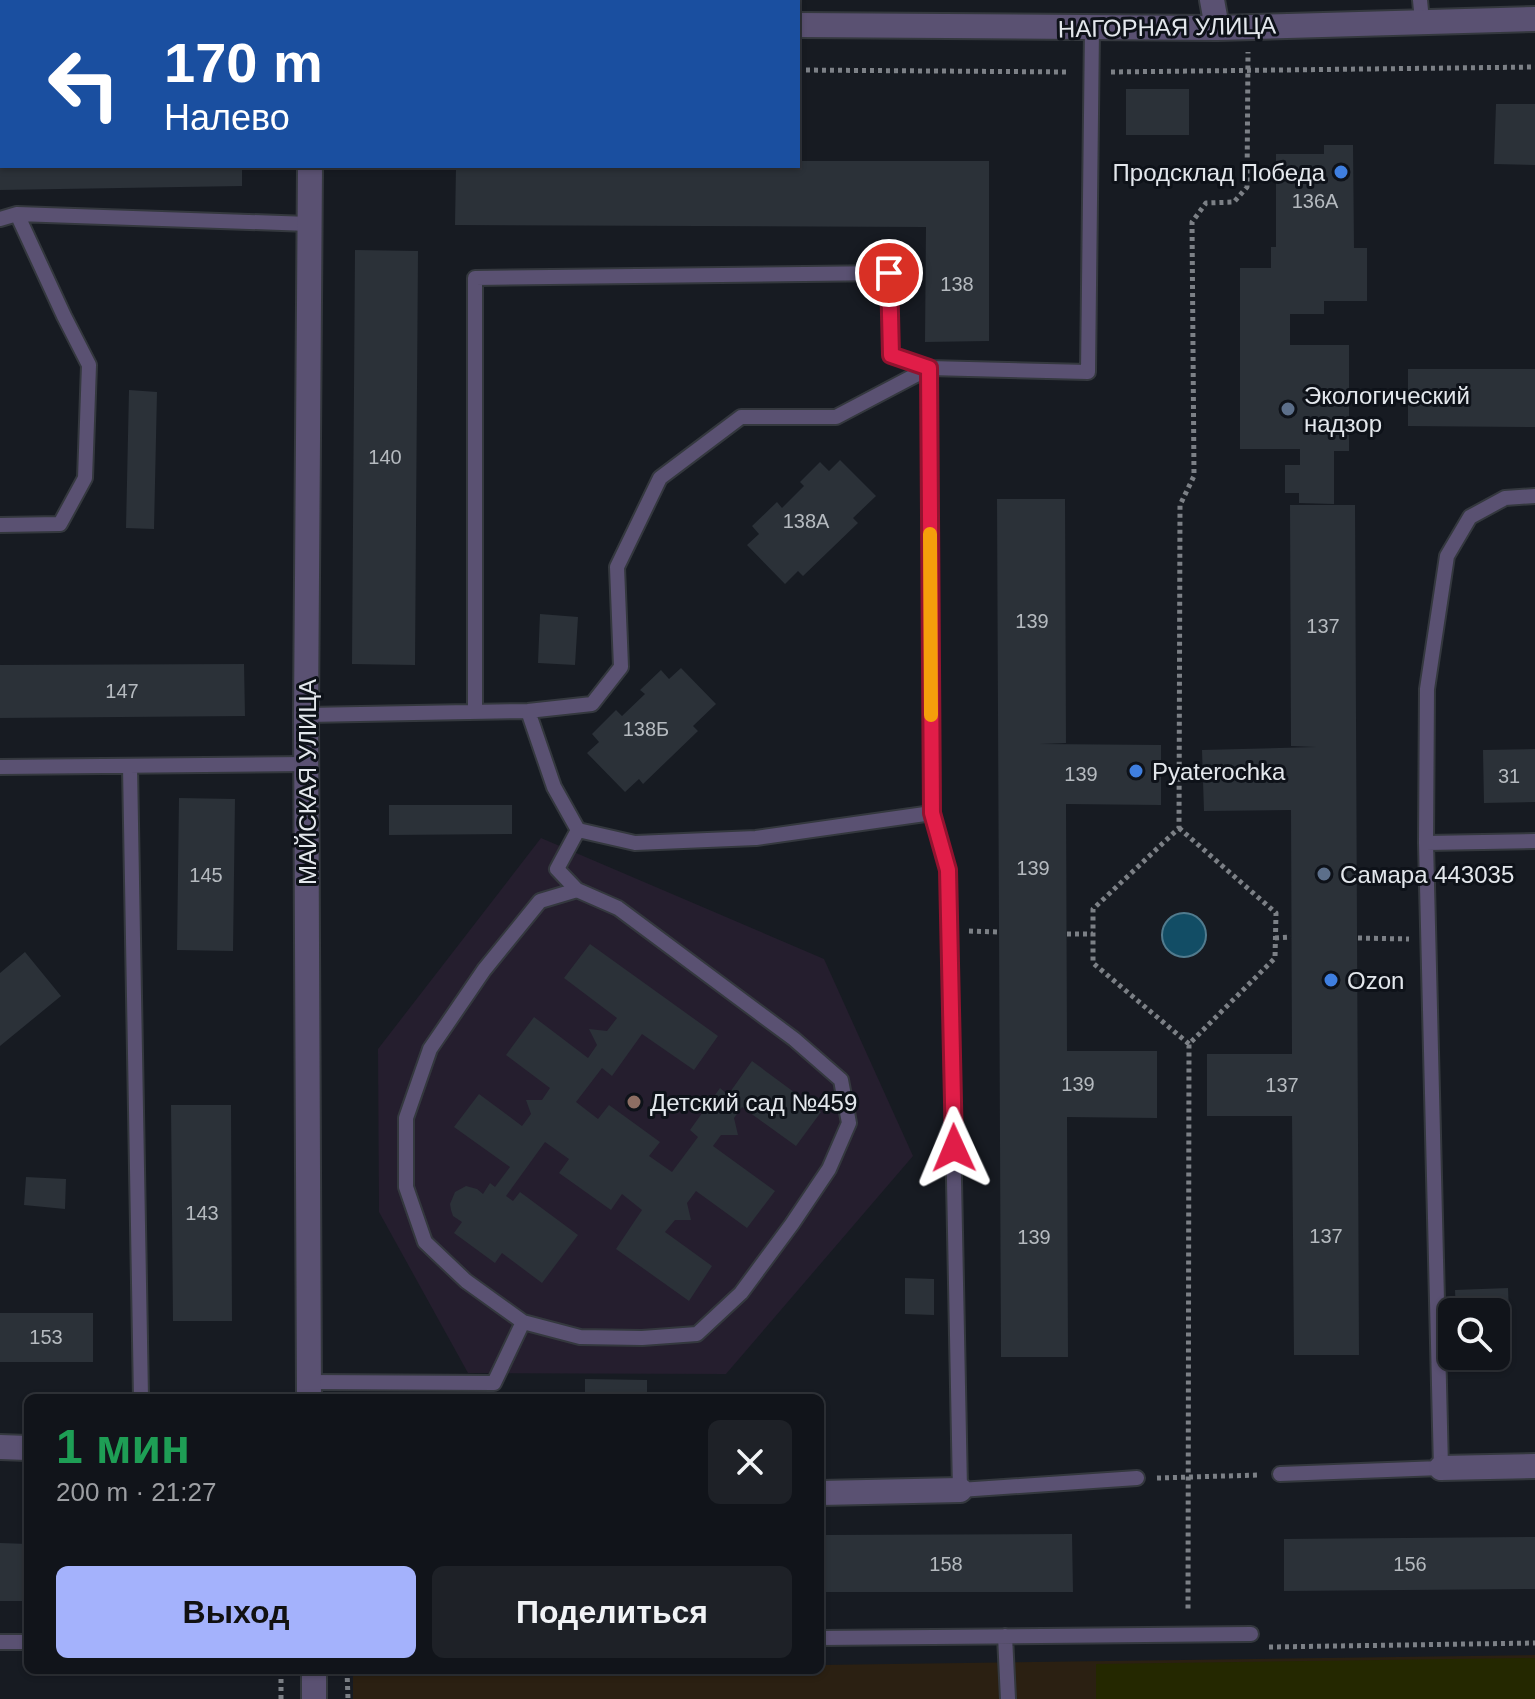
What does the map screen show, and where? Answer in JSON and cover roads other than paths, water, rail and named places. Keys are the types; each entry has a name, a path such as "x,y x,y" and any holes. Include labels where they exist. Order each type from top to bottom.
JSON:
{"street":[{"path":"1212,0 1217,28"},
{"name":"НАГОРНАЯ УЛИЦА","path":"800,25 1217,28 1421,11 1535,19"},
{"name":"МАЙСКАЯ УЛИЦА","path":"308,1390 306,715 310,168"},
{"path":"0,1447 24,1448"},
{"path":"1441,1468 1535,1466"},
{"path":"824,1493 960,1490"},
{"path":"314,1674 314,1699"}],"lane":[{"path":"475,712 475,278 889,273 891,355 929,368 1088,372 1092,29"},
{"path":"0,219 17,214 309,224"},
{"path":"0,525 60,524 85,478 89,365 17,214"},
{"path":"306,715 528,711 592,704 621,667 617,567 660,478 741,417 836,417 929,368"},
{"path":"929,368 932,813 948,870 960,1490 1137,1478"},
{"path":"1280,1474 1441,1468 1426,843 1427,689 1447,556 1470,517 1505,498 1535,496"},
{"path":"528,711 554,787 578,830 635,843 756,838 932,813"},
{"path":"0,767 307,764"},
{"path":"130,766 141,1394"},
{"path":"577,890 540,901 484,970 430,1049 406,1118 406,1187 425,1242 466,1281 523,1322 580,1337 642,1338 697,1334 741,1293 829,1169 849,1123 841,1080 794,1039 618,908 577,890 557,869 578,830"},
{"path":"1426,843 1535,841"},
{"path":"308,1390 494,1383 523,1322"},
{"path":"824,1638 1251,1634"},
{"path":"1005,1636 1008,1699"},
{"path":"0,1642 24,1642"}],"water":[{"path":"1184,913 1200,919 1206,935 1200,951 1184,957 1168,951 1162,935 1168,919"}],"place":[{"name":"Продсклад Победа","path":"1341,172"},
{"name":"Экологический надзор","path":"1288,409"},
{"name":"Pyaterochka","path":"1136,771"},
{"name":"Самара 443035","path":"1324,874"},
{"name":"Ozon","path":"1331,980"},
{"name":"Детский сад №459","path":"634,1102"}]}
